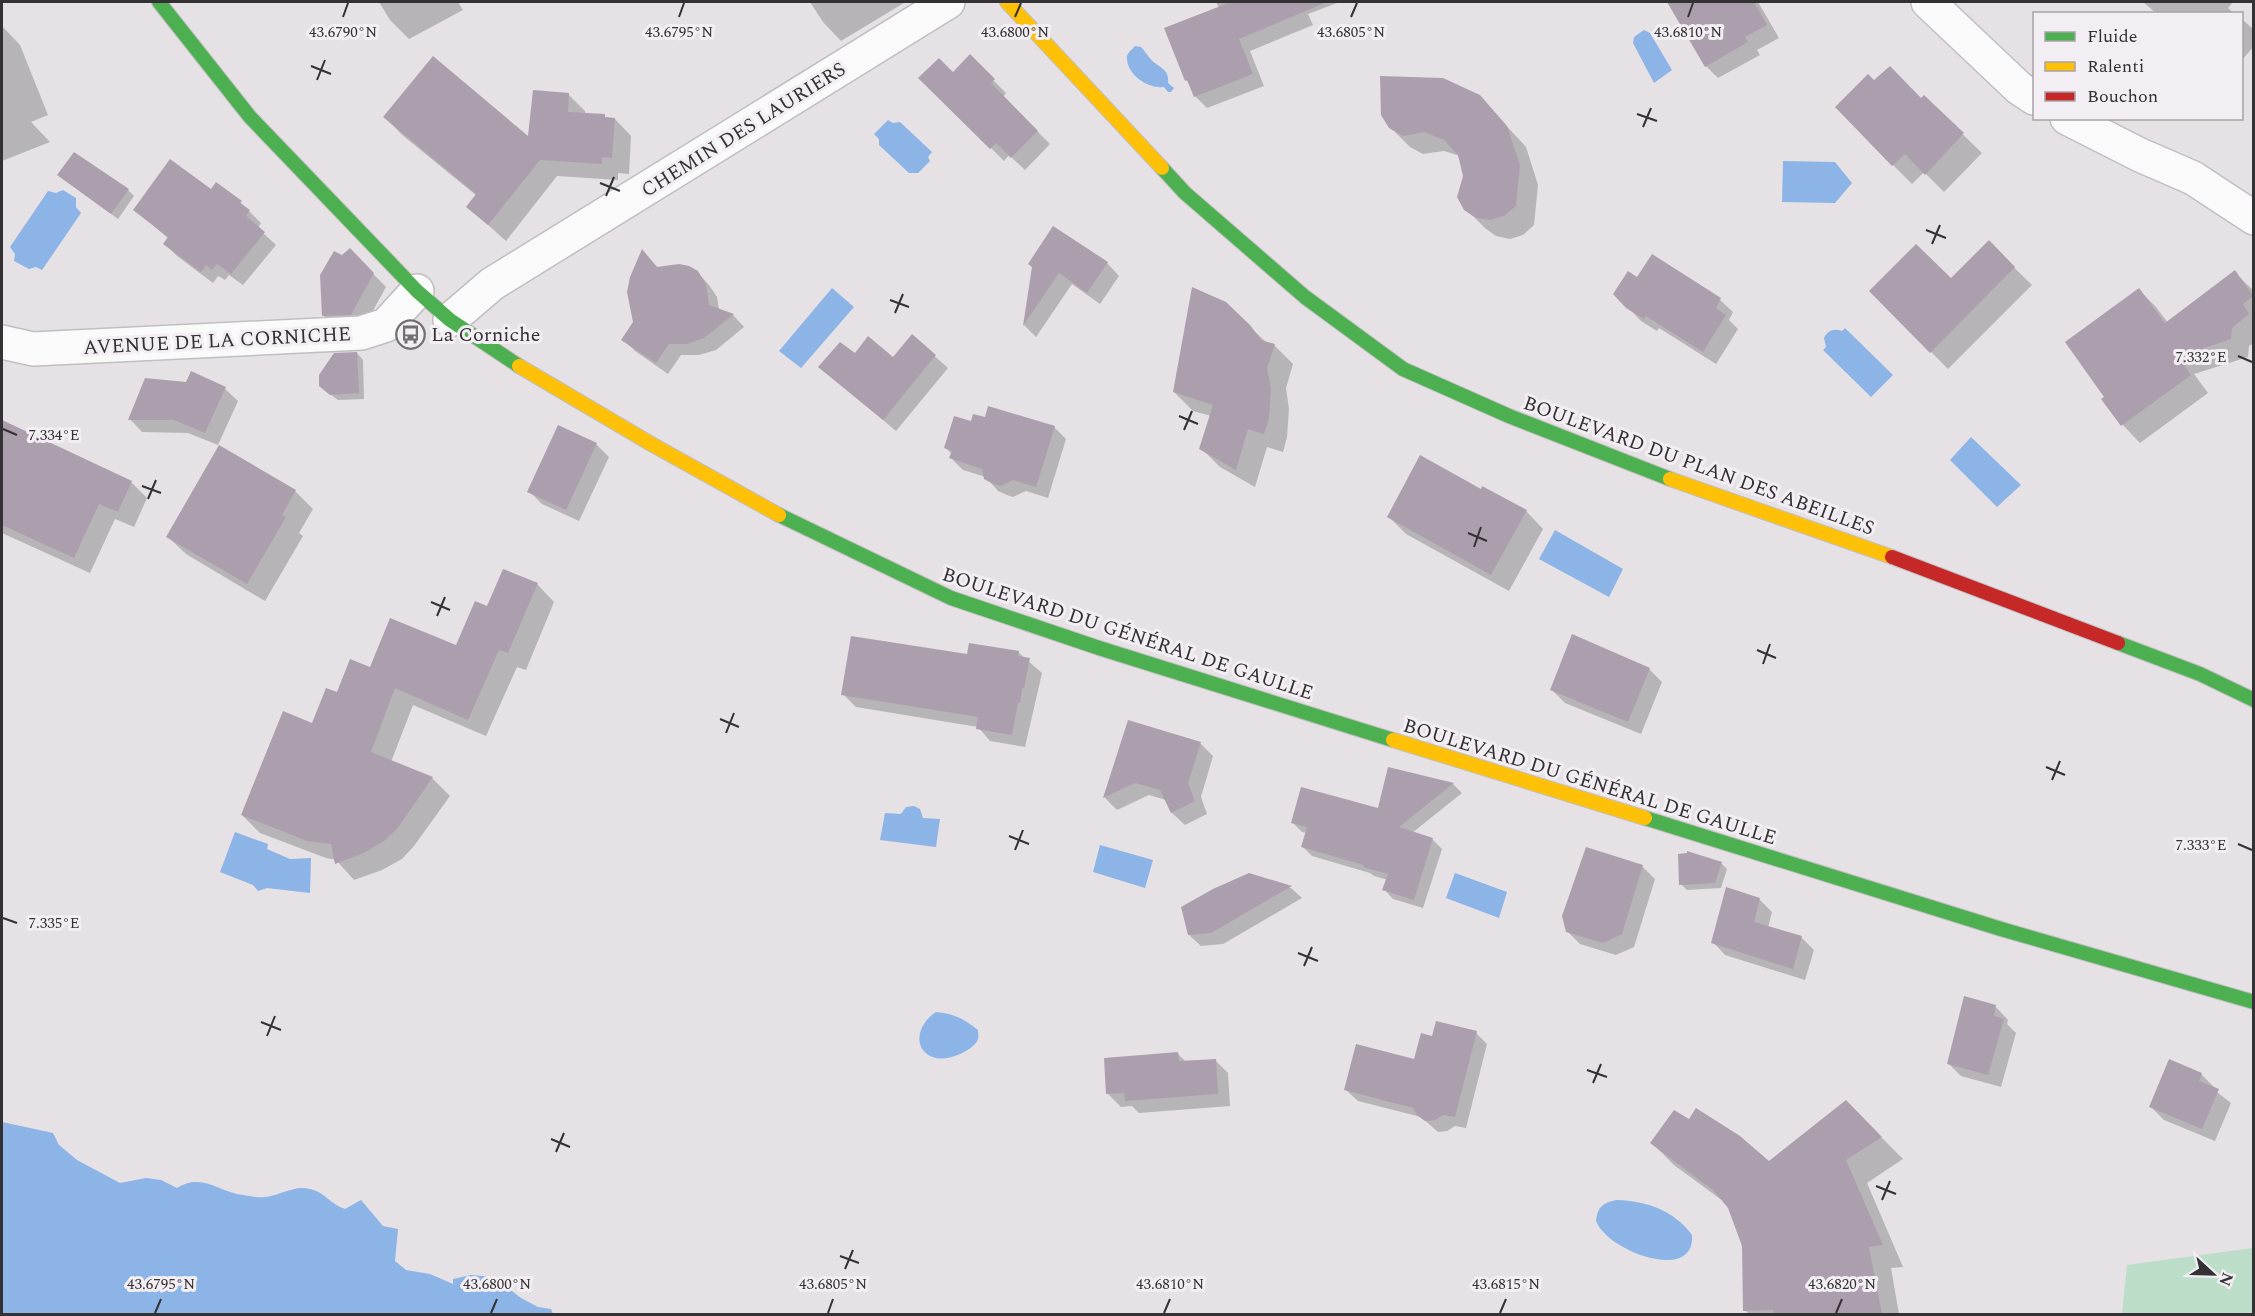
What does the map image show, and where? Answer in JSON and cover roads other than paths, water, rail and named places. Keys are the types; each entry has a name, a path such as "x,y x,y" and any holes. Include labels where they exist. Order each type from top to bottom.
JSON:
{"street":[{"name":"BOULEVARD DU GÉNÉRAL DE GAULLE","path":"159,2 250,117 417,291 450,320 501,355 652,445 794,524 951,598 1099,648 2001,929 2253,1002"},
{"name":"CHEMIN DES LAURIERS","path":"450,320 492,284 948,2"},
{"name":"BOULEVARD DU PLAN DES ABEILLES","path":"1007,2 1185,193 1305,297 1403,369 1509,416 1651,472 1904,561 2200,674 2253,700"},
{"path":"1928,2 2019,88 2033,97"},
{"path":"2071,120 2193,178 2253,218"},
{"name":"AVENUE DE LA CORNICHE","path":"2,342 33,349 361,333 386,325 417,291"}],"water":[{"path":"1644,30 1650,33 1672,70 1654,83 1633,43 1634,37"},
{"path":"1135,46 1141,47 1151,60 1165,71 1168,83 1174,88 1171,92 1164,87 1146,84 1131,71 1127,57"},
{"path":"888,120 893,123 900,122 932,152 928,157 930,161 918,173 909,173 879,145 879,139 874,134"},
{"path":"1783,161 1835,162 1852,183 1835,203 1782,202"},
{"path":"63,190 76,198 76,207 81,213 42,270 36,267 29,269 14,261 15,254 10,247 48,191 56,193"},
{"path":"832,288 854,307 801,368 779,351"},
{"path":"1845,328 1893,375 1871,397 1823,350 1826,347 1824,338 1829,331 1842,331"},
{"path":"1971,437 2021,485 1997,507 1950,460"},
{"path":"1555,530 1623,569 1609,597 1539,559"},
{"path":"914,806 920,809 923,818 940,819 936,847 880,840 885,813 901,814 906,807"},
{"path":"235,832 268,844 267,849 290,859 311,858 310,893 267,888 258,891 253,885 220,872"},
{"path":"1100,845 1153,860 1145,888 1093,872"},
{"path":"1455,873 1507,892 1499,918 1446,898"},
{"path":"936,1012 958,1017 978,1030 975,1043 966,1051 947,1058 936,1058 928,1054 922,1049 920,1043 921,1030"},
{"path":"2,1122 53,1133 59,1145 77,1160 120,1183 146,1178 161,1180 177,1188 195,1182 260,1197 304,1188 320,1193 345,1209 361,1200 383,1226 398,1229 395,1261 406,1270 430,1274 453,1284 453,1279 471,1275 494,1277 521,1298 538,1307 551,1309 553,1314 2,1314"},
{"path":"1617,1200 1638,1202 1659,1208 1677,1219 1692,1235 1689,1250 1680,1258 1666,1260 1649,1258 1616,1243 1603,1232 1596,1221 1602,1206"}],"place":[{"name":"La Corniche","path":"410,334"}]}
